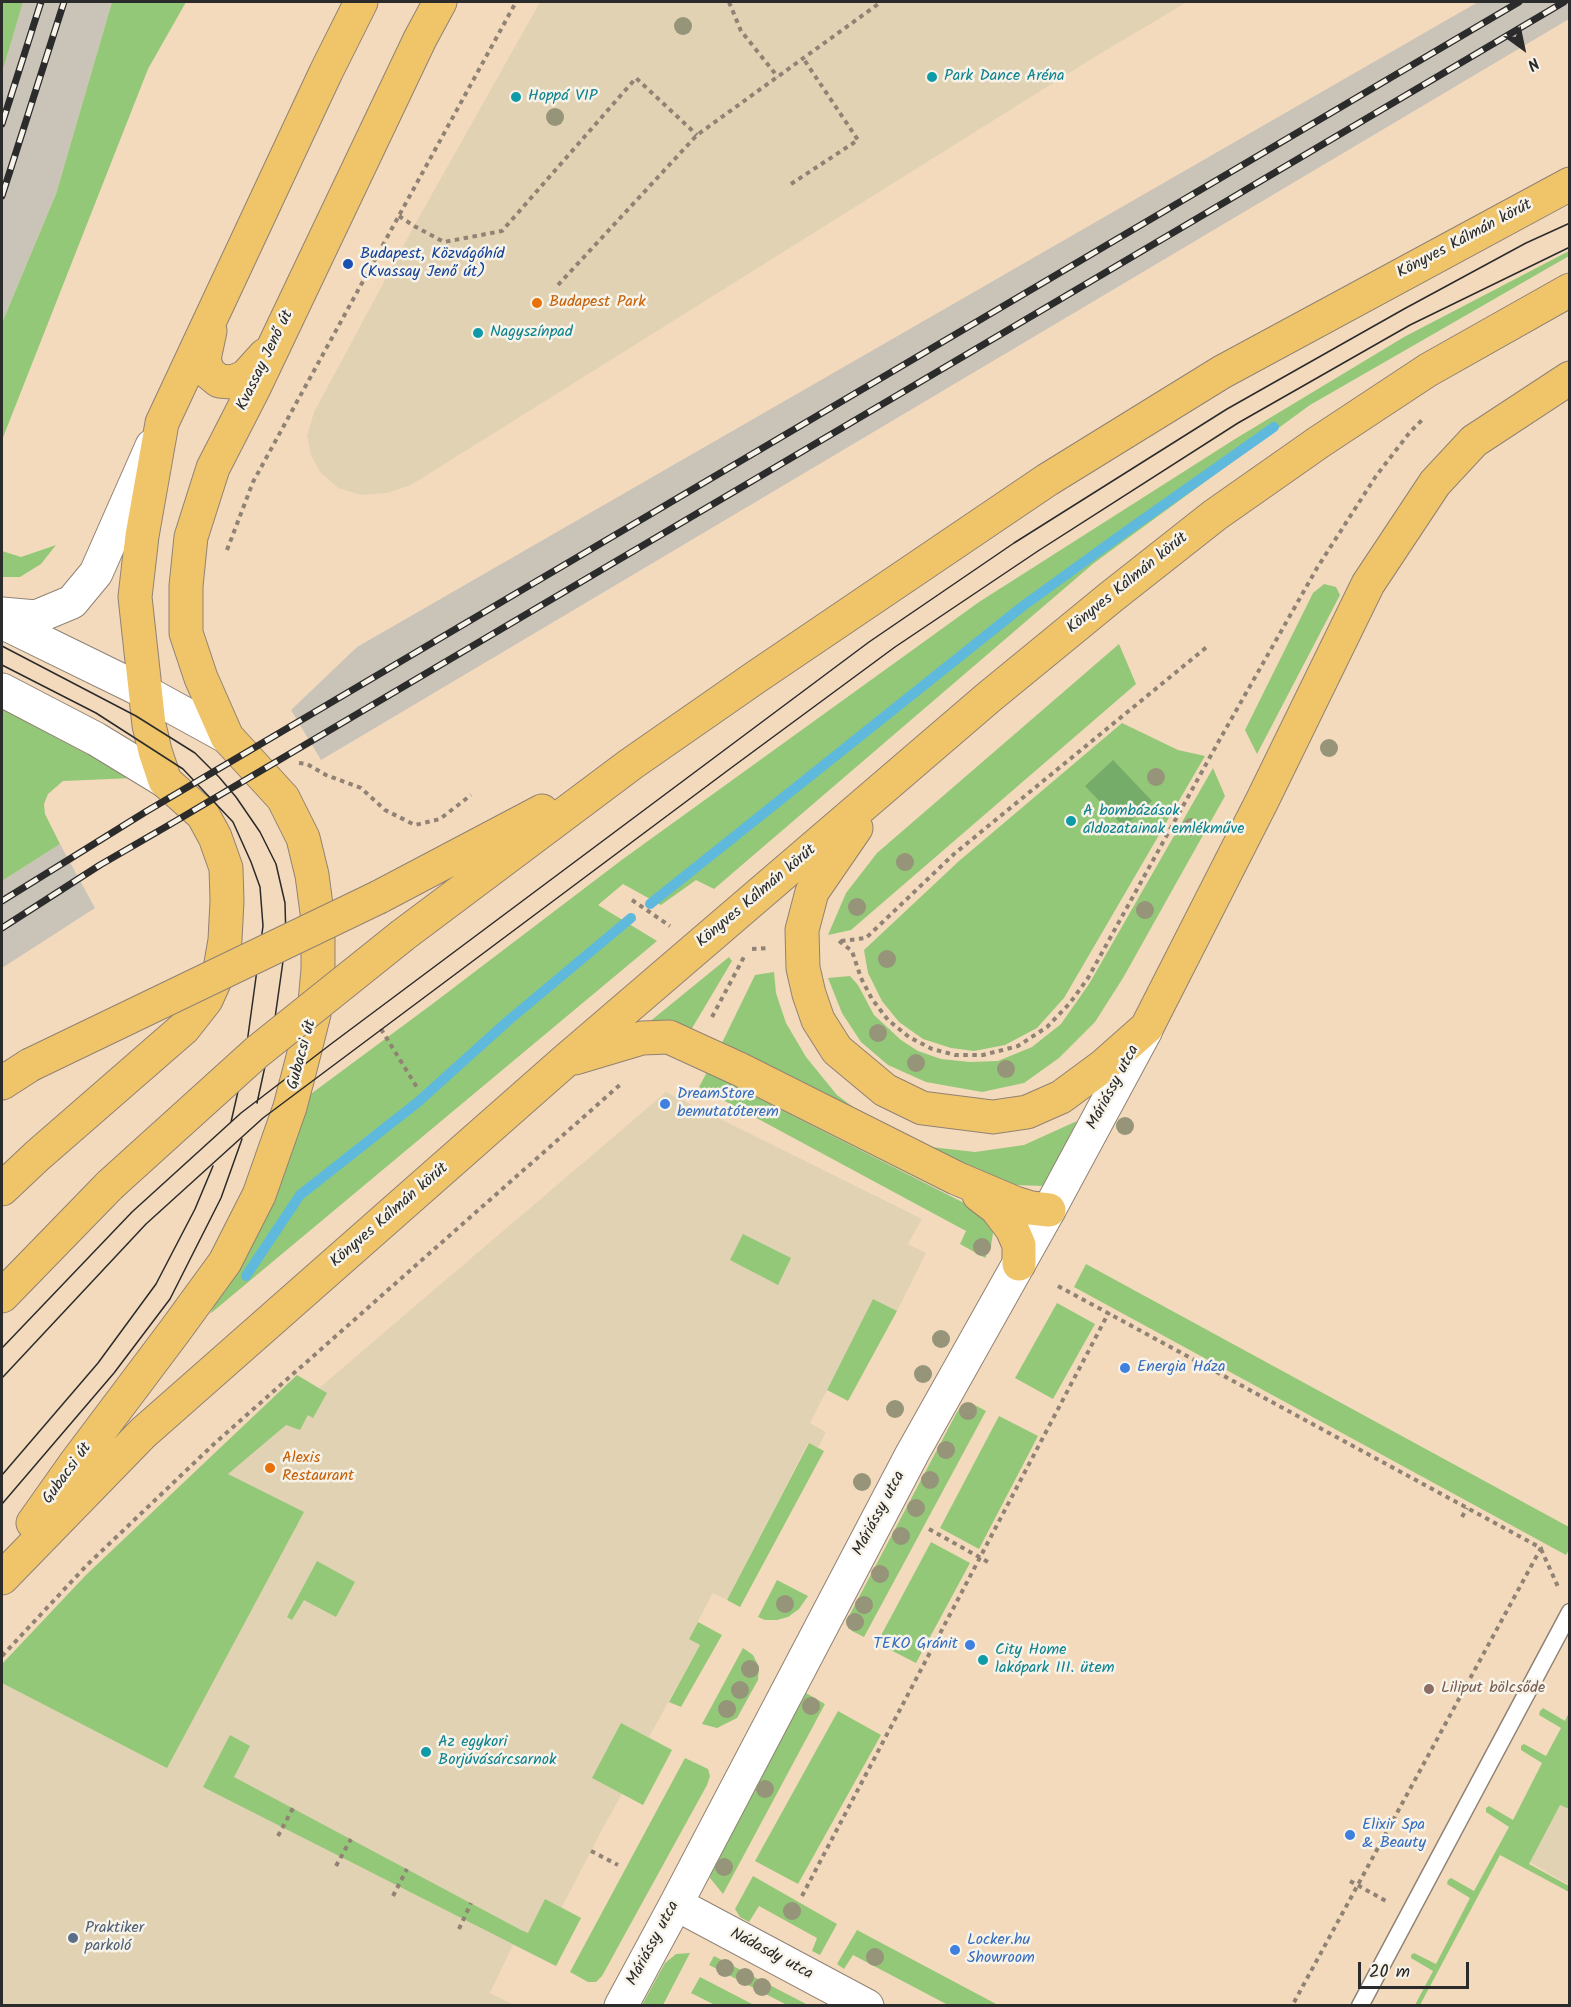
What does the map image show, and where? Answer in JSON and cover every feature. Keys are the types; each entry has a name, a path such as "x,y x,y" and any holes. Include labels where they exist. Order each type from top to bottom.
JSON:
{"main road":[{"path":"2,1189 37,1155 184,1028 206,1000 220,969 225,940 226,868 215,837 203,815 165,781 149,724 135,597 142,536 162,423 361,2"},
{"name":"Kvassay Jenő út","path":"227,737 201,678 186,633 186,586 190,537 213,468 440,2"},
{"name":"Könyves Kálmán körút","path":"2,1296 110,1185 257,1052 403,935 632,764 1047,480 1213,378 1569,184"},
{"name":"Könyves Kálmán körút","path":"2,1578 143,1433 565,1061 1033,662 1215,514 1428,370 1569,290"},
{"path":"217,306 204,359 208,372 219,381 232,382 244,377 276,342"},
{"path":"889,783 812,892 802,930 803,968 818,1020 837,1050 885,1090 922,1108 993,1117 1027,1112 1061,1097 1103,1066 1147,1027 1262,801 1368,584 1435,483 1474,441 1569,378"},
{"name":"Gubacsi út","path":"2,1569 74,1465 225,1262 259,1195 290,1107 314,1014 318,969 318,920 310,866 303,837 283,798 227,737"},
{"path":"2,1083 30,1065 379,897 632,764"},
{"path":"565,1061 642,1038 669,1037 696,1048 956,1178 1015,1203 1031,1208 1049,1209"},
{"path":"956,1178 996,1208 1005,1218 1018,1245 1018,1264"}],"street":[{"path":"2,614 36,617 72,602 96,573 162,423"},
{"name":"Gubacsi út","path":"2,622 145,692 227,737"},
{"path":"2,690 96,739 165,781"},
{"name":"Máriássy utca","path":"621,2006 912,1454 1049,1209 1147,1027"},
{"name":"Nádasdy utca","path":"676,1904 867,2006"}],"lane":[{"path":"1360,2006 1569,1613"}],"path":[{"path":"225,557 253,482 516,2"},
{"path":"729,2 741,31 778,77"},
{"path":"558,285 697,135 881,2"},
{"path":"791,184 858,140 803,58"},
{"path":"399,216 444,242 502,231 636,78 697,135"},
{"path":"840,941 852,951 861,978 872,999 888,1020 909,1037 932,1049 955,1055 983,1055 1018,1046 1047,1027 1070,1003 1088,978 1317,568 1376,476 1410,432 1430,412"},
{"path":"802,944 866,938 954,854 1208,646"},
{"path":"297,762 307,764 326,775 361,788 385,810 415,825 440,819 471,795"},
{"path":"632,900 644,908"},
{"path":"696,1048 748,950"},
{"path":"381,1029 418,1089"},
{"path":"2,1656 87,1565 215,1443 623,1082"},
{"path":"1058,1286 1541,1548 1569,1613"},
{"path":"802,1896 1109,1312"},
{"path":"1462,1517 1467,1508"},
{"path":"929,1529 988,1562"},
{"path":"1292,2006 1541,1548"},
{"path":"278,1836 293,1808"},
{"path":"336,1866 351,1839"},
{"path":"591,1851 618,1865"},
{"path":"393,1896 407,1869"},
{"path":"1350,1881 1409,1914"},
{"path":"459,1929 471,1903"}],"shaded area":[{"path":"23,2 112,2 56,194 2,323 2,73"},
{"name":"Budapest Park","path":"540,2 1187,2 1098,55 411,485 387,493 361,495 338,488 320,472 311,455 307,436 314,412 414,226"},
{"path":"1478,2 1566,2 1569,4 1569,19 321,760 291,710 357,647"},
{"path":"60,844 95,908 2,968 2,881"},
{"path":"666,1092 922,1219 908,1244 926,1253 897,1311 873,1300 810,1423 826,1432 818,1448 808,1443 727,1600 713,1593 689,1638 700,1645 649,1737 672,1750 643,1805 622,1794 605,1824 562,1907 581,1918 556,1966 513,1945 490,1993 514,2005 2,2005 2,1664 86,1575 297,1375 319,1388"},
{"path":"1569,1728 1569,1885 1500,1845"}],"green space":[{"path":"2,2 23,2 2,73"},
{"path":"112,2 186,2 148,69 2,440 2,323 56,194"},
{"path":"1569,251 1569,256 1310,405 1094,563 714,889 696,880 661,905 623,884 598,905 657,941 210,1314 228,1279 304,1099 623,859 979,602 1235,439 1404,337"},
{"path":"56,545 41,564 20,577 2,577 2,551 21,557"},
{"path":"1324,584 1336,587 1340,595 1257,754 1245,730 1313,593"},
{"path":"1119,644 1136,684 851,930 828,935 846,893 877,853"},
{"path":"2,709 133,778 63,781 48,794 44,804 45,814 60,844 2,881"},
{"path":"1122,723 1178,750 1205,756 1064,998 1037,1028 1005,1045 974,1051 951,1048 923,1039 899,1022 882,1001 868,973 864,950 959,861"},
{"path":"1113,760 1152,801 1124,827 1085,786"},
{"path":"1213,768 1225,796 1123,978 1095,1022 1059,1058 1024,1083 982,1092 926,1082 888,1065 861,1042 842,1013 828,978 850,976 858,985 874,1015 901,1040 918,1051 941,1059 970,1062 998,1061 1032,1047 1061,1024 1089,984"},
{"path":"729,957 732,961 691,1030 648,1023"},
{"path":"774,972 776,993 786,1023 806,1057 837,1095 880,1127 931,1147 975,1152 1024,1145 1077,1121 1044,1186 1015,1185 954,1167 900,1141 814,1093 720,1047 755,975"},
{"path":"707,1072 972,1207 993,1233 991,1246 985,1258 960,1244 966,1231 699,1087"},
{"path":"743,1234 791,1258 778,1285 730,1260"},
{"path":"1086,1264 1569,1527 1569,1550 1566,1555 1074,1287"},
{"path":"873,1299 897,1311 848,1401 827,1390"},
{"path":"1057,1303 1095,1324 1053,1399 1015,1378"},
{"path":"297,1375 327,1393 313,1418 308,1415 300,1430 286,1425 228,1474 304,1512 167,1768 2,1683 2,1664 86,1575"},
{"path":"971,1403 986,1411 864,1637 852,1631 848,1623 850,1614 957,1412 963,1405"},
{"path":"999,1416 1038,1436 979,1549 940,1528"},
{"path":"809,1443 824,1451 740,1607 727,1600"},
{"path":"931,1542 970,1563 916,1663 877,1643"},
{"path":"317,1561 355,1582 336,1617 304,1600 292,1620 287,1617"},
{"path":"777,1580 808,1596 799,1609 788,1617 765,1620 758,1617"},
{"path":"698,1622 722,1635 681,1707 669,1702 700,1645 689,1639"},
{"path":"743,1648 753,1655 759,1667 758,1680 737,1718 717,1728 702,1724"},
{"path":"806,1693 825,1704 723,1894 710,1878 712,1870"},
{"path":"1543,1708 1565,1721 1569,1712 1569,1809 1560,1805 1529,1864 1569,1886 1569,1892 1500,1855 1420,2005 1415,2005 1433,1971 1411,1958 1411,1955 1414,1953 1436,1964 1470,1898 1447,1884 1448,1880 1451,1878 1474,1891 1509,1827 1486,1812 1486,1808 1489,1806 1513,1820 1542,1763 1521,1750 1521,1746 1524,1744 1546,1756 1561,1728 1539,1715"},
{"path":"838,1711 881,1735 798,1884 755,1861"},
{"path":"621,1723 672,1750 643,1805 592,1778"},
{"path":"230,1735 250,1746 234,1777 521,1930 528,1933 545,1899 581,1918 556,1966 203,1787"},
{"path":"685,1758 708,1769 710,1776 707,1785 602,1976 596,1982 588,1982 570,1972"},
{"path":"753,1876 837,1924 820,1955 812,1951 817,1938 759,1906 749,1922 740,1917 735,1909"},
{"path":"857,1930 998,2005 948,2005 853,1955 844,1969 837,1964"},
{"path":"690,1953 663,2005 642,2005 665,1963 676,1954"},
{"path":"714,1956 808,2005 787,2005 709,1965"},
{"path":"700,1977 754,2005 715,2005 691,1993"}],"waterway":[{"path":"650,904 1023,606 1274,427"},
{"path":"246,1276 300,1195 418,1102 509,1020 631,918"}],"tram line":[{"path":"2,1348 132,1212 241,1113 869,642 1014,543 1227,409 1404,309 1526,243 1570,223"},
{"path":"2,1378 146,1224 263,1118 895,647 1038,551 1238,423 1410,325 1570,247"},
{"path":"2,646 136,716 195,753 236,797 260,832 276,864 285,903 286,940 274,1025 257,1103"},
{"path":"2,665 96,713 183,769 233,822 260,887 263,926 244,1065 231,1122"},
{"path":"2,1504 114,1373 170,1299 221,1198 242,1139"},
{"path":"2,1475 98,1363 156,1284 195,1209 213,1166"}],"railway":[{"path":"2,124 41,2"},
{"path":"2,196 64,2"},
{"path":"2,901 147,811 1519,2"},
{"path":"2,928 100,865 1564,2"}],"place":[{"name":"Park Dance Aréna","path":"932,77"},
{"name":"Hoppá VIP","path":"516,97"},
{"name":"Budapest, Közvágóhíd (Kvassay Jenő út)","path":"348,264"},
{"name":"Budapest Park","path":"537,303"},
{"name":"Nagyszínpad","path":"478,333"},
{"name":"A bombázások áldozatainak emlékműve","path":"1071,821"},
{"name":"DreamStore bemutatóterem","path":"665,1104"},
{"name":"Energia Háza","path":"1125,1368"},
{"name":"Alexis Restaurant","path":"270,1468"},
{"name":"TEKO Gránit","path":"970,1645"},
{"name":"City Home lakópark III. ütem","path":"983,1660"},
{"name":"Liliput bölcsőde","path":"1429,1689"},
{"name":"Az egykori Borjúvásárcsarnok","path":"426,1752"},
{"name":"Elixir Spa & Beauty","path":"1350,1835"},
{"name":"Praktiker parkoló","path":"73,1938"},
{"name":"Locker.hu Showroom","path":"955,1950"}]}
